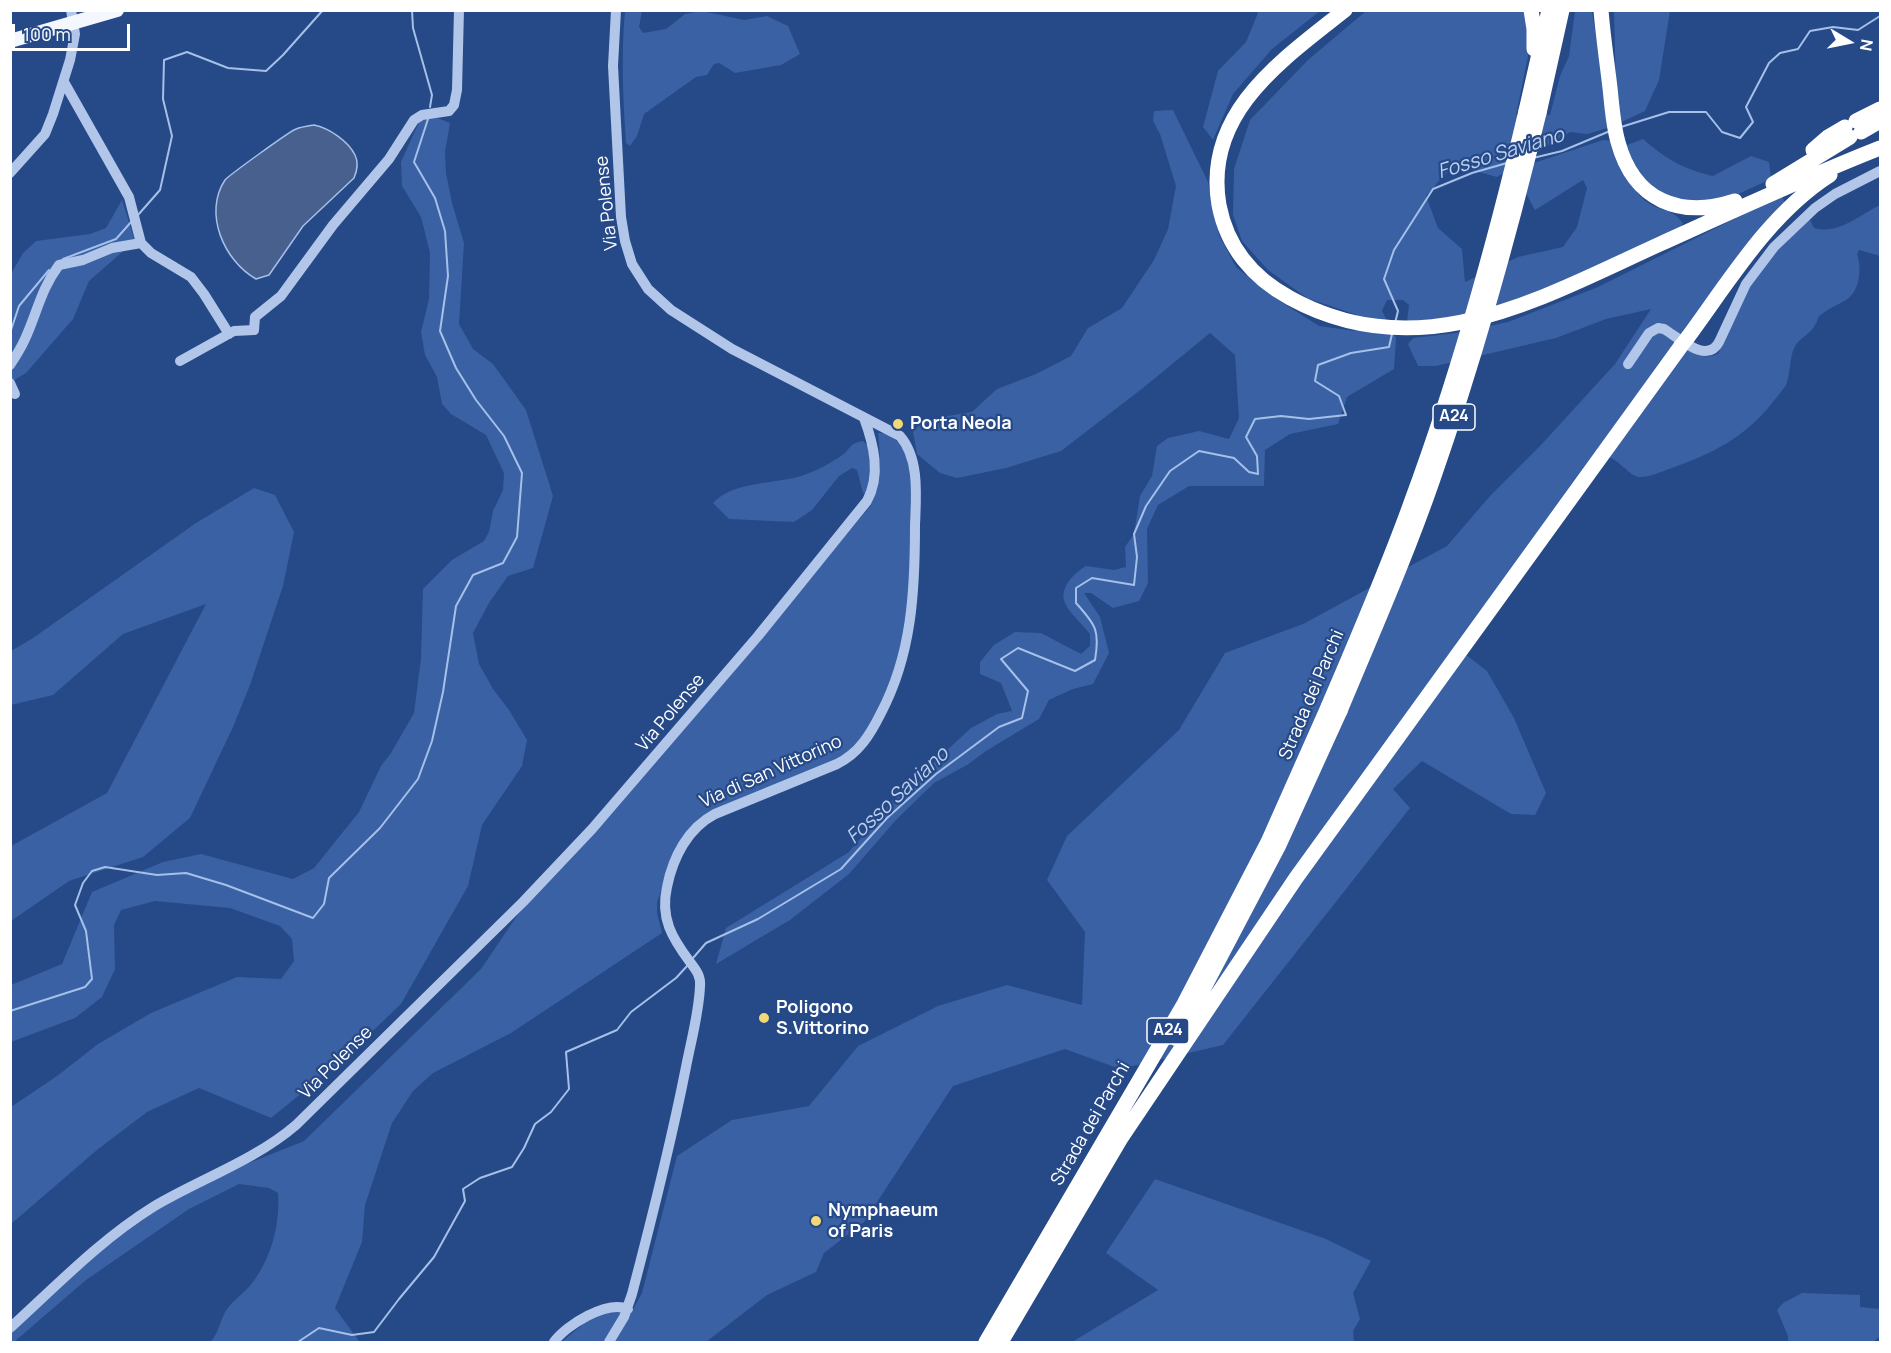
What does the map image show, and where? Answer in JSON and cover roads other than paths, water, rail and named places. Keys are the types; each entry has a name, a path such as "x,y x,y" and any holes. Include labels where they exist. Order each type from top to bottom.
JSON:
{"highway":[{"path":"1345,10 1283,59 1246,99 1225,139 1220,156 1217,185 1225,226 1237,251 1251,270 1269,285 1302,305 1355,323 1386,328 1422,329 1474,321 1524,305 1749,203 1881,148"},
{"path":"1531,10 1534,43 1533,112"},
{"name":"Strada dei Parchi","path":"1533,112 1549,10"},
{"name":"Strada dei Parchi","path":"1001,1342 1186,1024 1297,807 1427,459 1480,292 1562,10"},
{"path":"1601,10 1616,132 1624,160 1636,180 1650,194 1670,204 1691,209 1715,207 1739,200 1794,171"},
{"path":"1854,132 1881,109"},
{"path":"1749,203 1794,171 1881,116"},
{"path":"1854,132 1881,121"},
{"path":"1854,132 1881,128"},
{"path":"1119,1141 1296,878 1743,261 1780,218 1826,177 1864,154"},
{"name":"Strada dei Parchi","path":"986,1342 1188,995 1334,709"}],"main road":[{"path":"10,41 73,17 117,10"}],"street":[{"path":"180,361 234,331 254,330 255,317 281,296 333,225 389,159 414,120 422,115 448,111 454,105 457,90 459,10"},
{"name":"Via Polense","path":"10,1328 128,1224 165,1201 270,1145 291,1130 523,902 569,853 758,636 867,501 873,484 874,462 873,444 864,418 732,349 697,327 664,304 648,289 635,270 627,249 621,216 613,66 616,10"},
{"path":"10,173 45,134 64,82 75,34 73,17"},
{"path":"64,82 129,197 141,243 152,253 191,277 229,334"},
{"path":"1628,364 1649,333 1658,328 1664,329 1701,351 1714,350 1746,284 1774,247 1797,223 1821,203 1859,180 1881,171"},
{"path":"10,365 26,339 49,278 59,264 83,260 112,248 141,243"},
{"path":"10,383 15,394"},
{"name":"Via di San Vittorino","path":"609,1342 628,1309 679,1107 699,1002 701,984 699,974 668,927 665,916 665,900 672,868 692,831 701,822 850,757 869,735 899,672 911,624 914,590 915,477 910,454 902,438 864,418"},
{"path":"554,1342 566,1329 581,1320 617,1305 628,1309"}],"waterway":[{"path":"138,215 160,190 172,136 163,99 164,60 187,52 228,68 266,71 323,10"},
{"path":"412,10 413,28 432,95 430,107"},
{"name":"Fosso Saviano","path":"1621,127 1669,112 1706,112 1722,132 1740,138 1753,122 1746,107 1769,63 1780,53 1798,49 1810,31 1833,27 1858,30 1880,16"},
{"path":"10,1011 85,987 92,979 86,931 75,905 83,883 92,871 105,867 157,875 186,873 226,885 313,918 324,904 329,878 380,828 418,779 432,741 443,692 456,606 473,575 503,563 517,537 522,473 504,436 476,400 456,368 440,331 448,276 445,231 435,198 414,162 428,119"},
{"name":"Fosso Saviano","path":"1533,158 1562,151 1610,131"},
{"name":"Fosso Saviano","path":"1395,323 1398,311 1384,279 1394,250 1433,189 1472,173 1507,163"},
{"path":"63,259 116,239 132,221"},
{"path":"10,333 19,306 49,270"},
{"name":"Fosso Saviano","path":"693,958 706,943 758,919 841,869 887,818 936,774 999,727 1022,718 1028,691 1001,659 1018,648 1075,671 1095,660 1097,642 1095,629 1076,603 1076,588 1092,578 1134,585 1137,557 1134,534 1146,506 1170,471 1199,451 1234,458 1249,472 1258,474 1257,456 1246,437 1255,419 1281,416 1309,419 1346,415 1339,396 1315,381 1318,365 1351,353 1389,347 1392,334"},
{"name":"Fosso Saviano","path":"298,1342 319,1328 352,1335 374,1332 434,1257 465,1201 463,1189 480,1178 512,1167 535,1124 551,1112 569,1089 566,1052 617,1030 631,1012 676,978 688,965"}],"place":[{"name":"Porta Neola","path":"898,424"},
{"name":"Poligono S.Vittorino","path":"764,1018"},
{"name":"Nymphaeum of Paris","path":"816,1221"}]}
